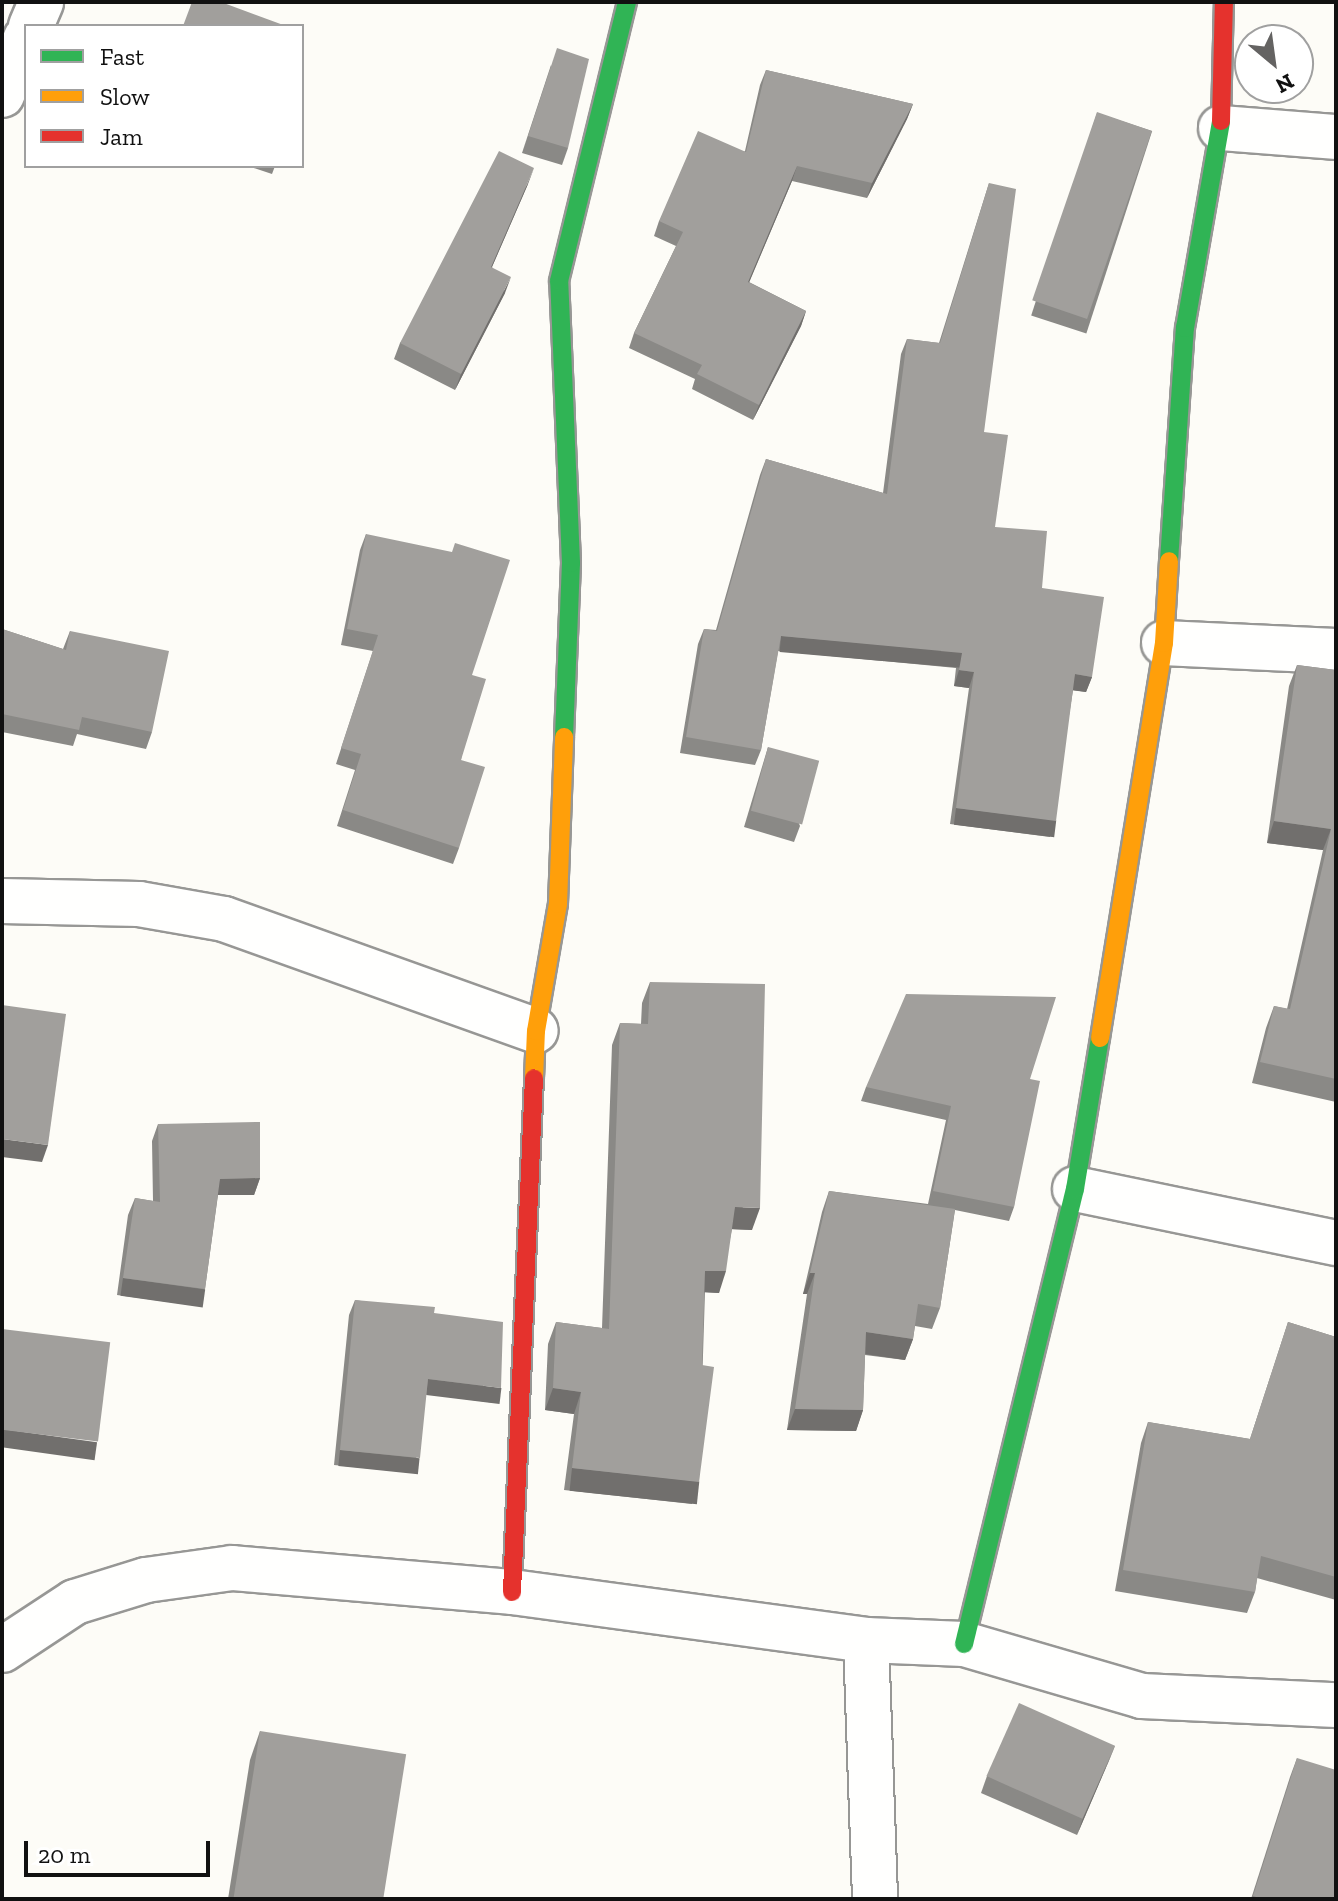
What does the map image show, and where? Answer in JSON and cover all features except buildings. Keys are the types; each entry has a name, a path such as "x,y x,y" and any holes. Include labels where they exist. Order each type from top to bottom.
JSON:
{"street":[{"path":"32,24 41,2"},
{"path":"512,1592 536,1031 558,904 571,563 559,281 627,2"},
{"path":"964,1644 1075,1189 1164,643 1185,328 1221,128 1224,2"},
{"path":"2,95 24,43"},
{"path":"1221,128 1336,137"},
{"path":"1164,643 1336,651"},
{"path":"2,901 139,904 224,919 536,1031"},
{"path":"1075,1189 1336,1243"},
{"path":"2,1650 75,1602 146,1580 232,1568 512,1592 866,1640 964,1644 1142,1696 1336,1705"},
{"path":"866,1640 875,1899"}],"traffic: fast":[{"path":"564,737 571,563 559,281 627,2"},
{"path":"1169,561 1185,328 1221,121"},
{"path":"964,1644 1075,1189 1100,1038"}],"traffic: slow":[{"path":"1100,1038 1164,643 1169,561"},
{"path":"534,1078 536,1031 558,904 564,737"}],"traffic: jam":[{"path":"1221,121 1224,2"},
{"path":"512,1592 534,1078"}]}
